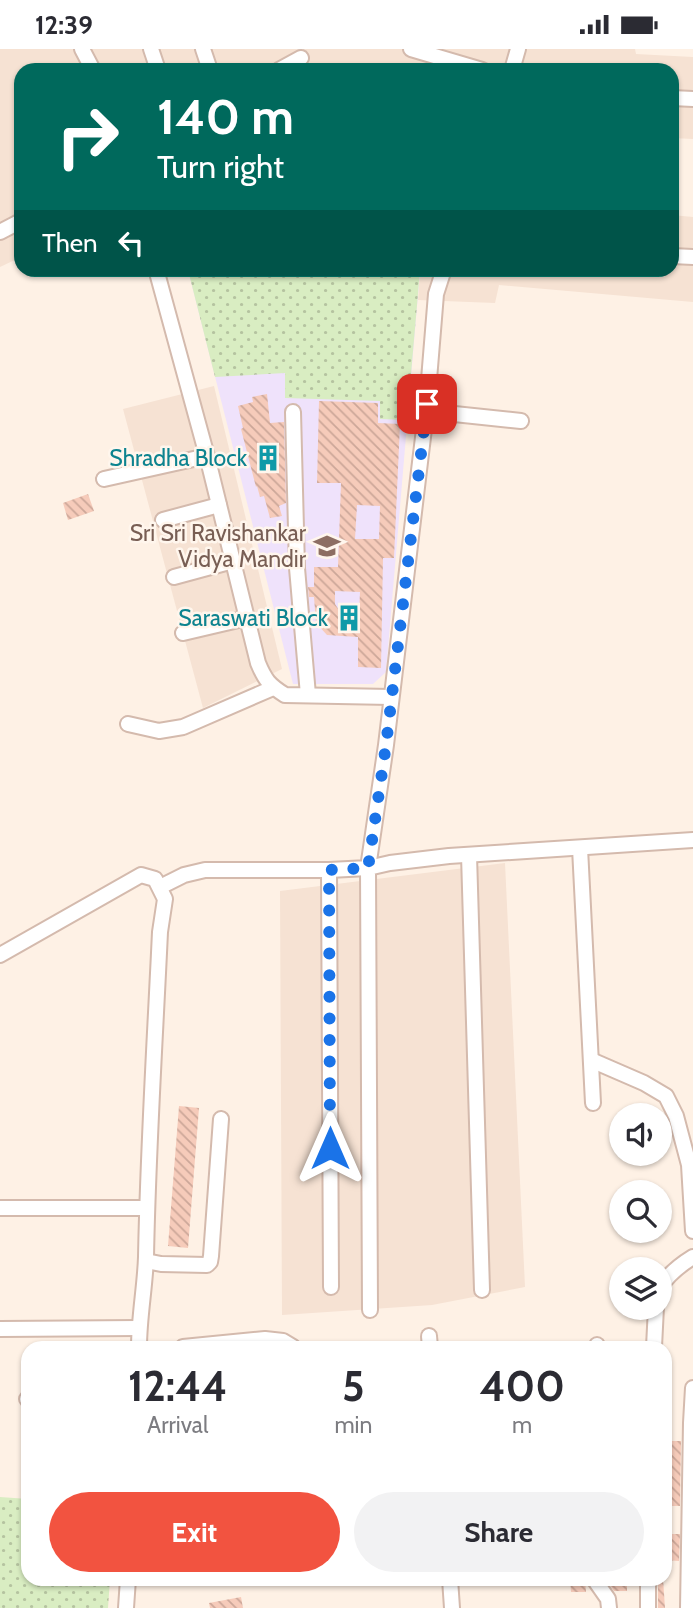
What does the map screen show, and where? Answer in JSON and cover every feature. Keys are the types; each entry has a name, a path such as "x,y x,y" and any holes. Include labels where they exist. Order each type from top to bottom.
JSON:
{"street":[{"path":"411,49 458,63"},
{"path":"158,277 207,456 258,663 265,679 285,695 391,697"},
{"path":"370,1310 368,868 386,745 426,411 436,295 442,277"},
{"path":"426,411 521,421"},
{"path":"293,412 297,568 308,695"},
{"path":"104,479 207,456"},
{"path":"163,520 219,505"},
{"path":"174,577 233,561"},
{"path":"183,633 247,618"},
{"path":"128,724 159,731 183,727 273,688"},
{"path":"160,887 184,875 205,870 368,868 390,863 469,855 693,840"},
{"path":"580,848 593,1103"},
{"path":"469,855 482,1290"},
{"path":"329,870 331,1287"},
{"path":"0,955 141,874 155,879 165,899 160,932 146,1207 146,1261 139,1341"},
{"path":"591,1060 644,1083 666,1096 676,1116 689,1165 693,1231"},
{"path":"146,1261 207,1265 210,1262 221,1119"},
{"path":"0,1208 146,1207"},
{"path":"672,1273 693,1257"},
{"path":"654,1341 655,1320"},
{"path":"0,1329 139,1328"},
{"path":"244,1341 283,1341"},
{"path":"688,1608 693,1388"},
{"path":"126,1608 128,1586"},
{"path":"450,1586 452,1608"},
{"path":"599,1586 608,1599 609,1608"},
{"path":"648,1586 648,1608"}],"shaded area":[{"path":"0,49 635,49 636,54 693,57 693,139 679,138 679,63 14,63 14,260 0,267"},
{"path":"679,216 693,217 693,302 499,285 495,303 418,300 420,277 679,277"},
{"name":"Sri Sri Ravishankar Vidya Mandir","path":"190,277 419,277 386,672 373,684 293,684"},
{"path":"214,386 282,669 203,708 123,409"},
{"path":"505,863 525,1287 432,1305 282,1315 280,891"}],"green space":[{"path":"190,277 419,277 407,420 380,419 380,401 285,398 285,373 215,377"},
{"path":"0,1497 21,1498 21,1586 110,1586 108,1608 0,1608"}],"building":[{"name":"Shradha Block","path":"267,394 270,423 284,422 286,503 279,506 282,516 270,518 264,496 260,497 256,487 238,406 253,402 252,397"},
{"path":"319,401 378,403 378,423 400,424 394,558 383,558 381,668 358,667 358,637 327,635 316,623 314,597 309,597 308,587 314,587 314,567 338,567 341,483 317,483","holes":["357,505 380,506 379,539 355,539","335,591 360,592 359,614 341,613 335,604"]},
{"path":"88,494 94,511 68,520 63,503"},
{"path":"179,1106 199,1108 188,1248 168,1246"},
{"path":"672,1441 681,1441 680,1506 672,1506"},
{"path":"672,1534 680,1534 679,1561 672,1560"},
{"path":"571,1586 586,1586 586,1592 571,1592"},
{"path":"611,1586 627,1586 627,1591 614,1591"},
{"path":"658,1586 663,1586 665,1608 658,1608"},
{"path":"241,1597 243,1608 210,1608 209,1603"}],"place":[{"name":"Shradha Block","path":"268,458"},
{"name":"Sri Sri Ravishankar Vidya Mandir","path":"327,546"},
{"name":"Saraswati Block","path":"349,618"}],"route":[{"path":"330,1148 329,870 368,868 386,745 427,404"}]}
